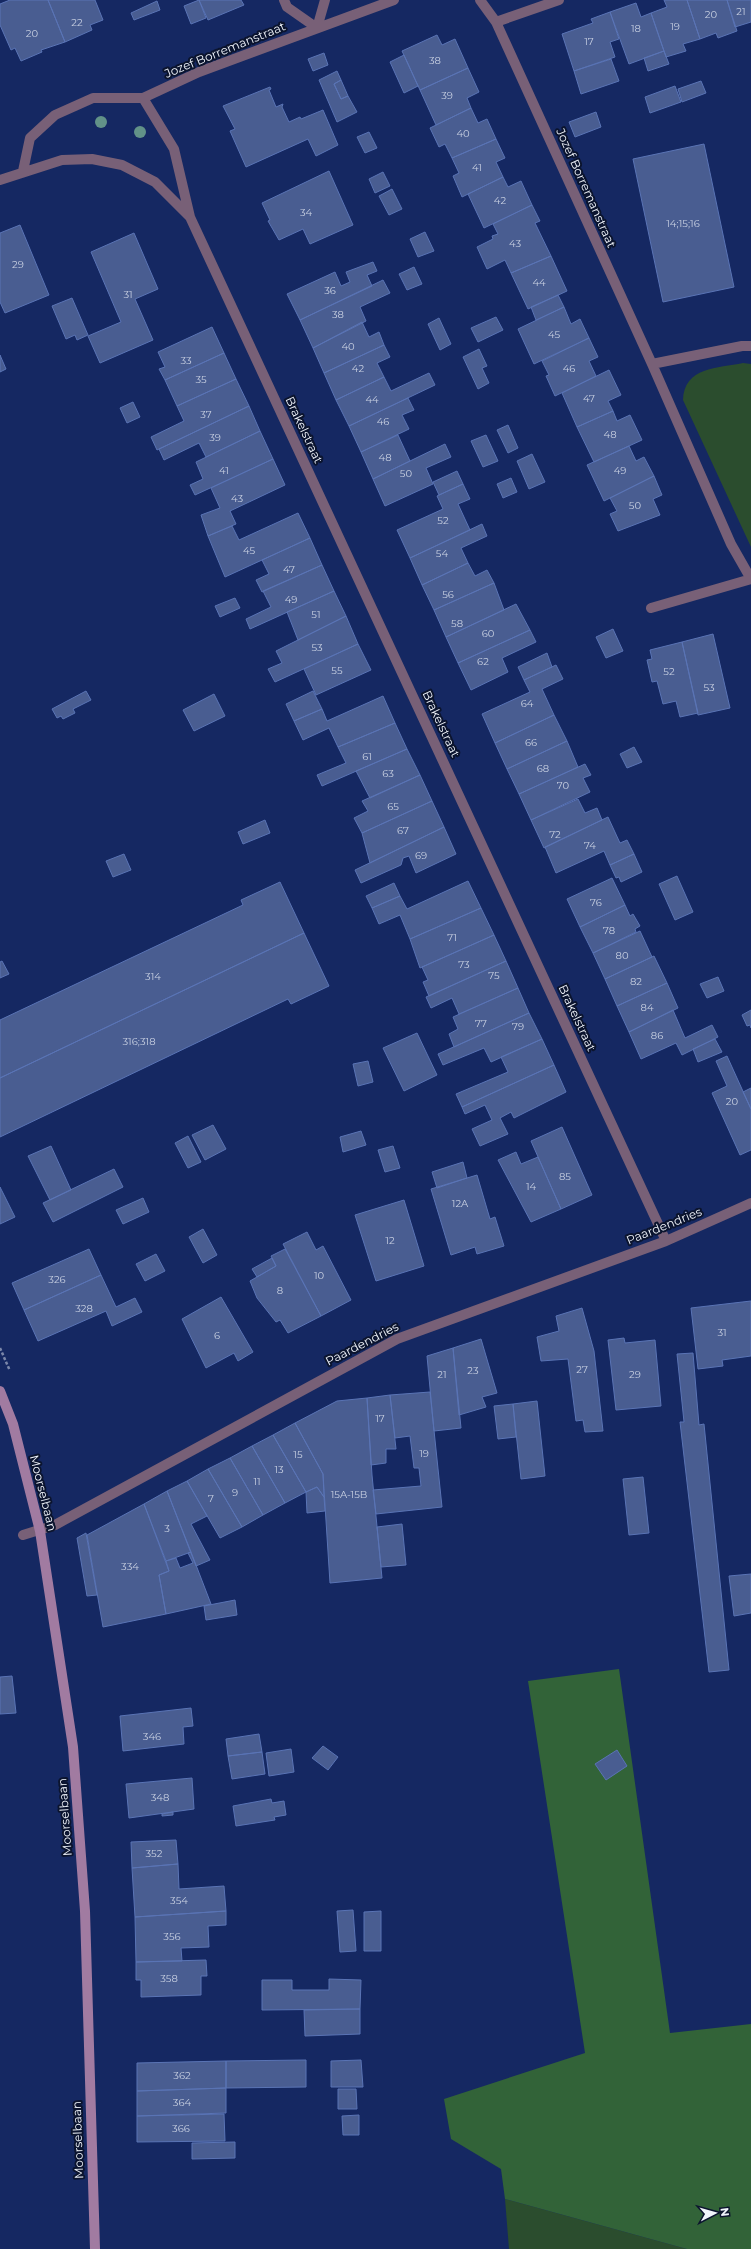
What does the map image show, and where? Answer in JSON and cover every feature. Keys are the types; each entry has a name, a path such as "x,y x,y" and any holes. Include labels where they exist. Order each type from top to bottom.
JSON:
{"main road":[{"name":"Moorselbaan","path":"0,1391 13,1424 40,1531 73,1746 85,1911 95,2249"}],"street":[{"name":"Jozef Borremanstraat","path":"284,0 287,7 317,28"},
{"path":"317,28 325,0"},
{"name":"Jozef Borremanstraat","path":"143,98 199,72 394,0"},
{"name":"Jozef Borremanstraat","path":"480,0 496,22 652,364 731,544 751,579 651,608"},
{"path":"496,22 559,0"},
{"path":"23,171 30,138 55,115 93,98 143,98"},
{"name":"Brakelstraat","path":"143,98 174,149 190,217 666,1241"},
{"name":"Brakelstraat","path":"0,180 23,171 62,160 92,159 122,165 155,182 190,217"},
{"path":"652,364 742,346 751,346"},
{"name":"Paardendries","path":"23,1535 40,1531 55,1525 397,1339 666,1241 751,1203"}],"green space":[{"path":"743,363 751,364 751,547 683,400 685,389 689,381 696,375 713,368"},
{"path":"619,1669 670,2033 751,2024 751,2249 687,2249 505,2199 501,2169 451,2139 444,2099 585,2053 528,1681"},
{"path":"505,2199 687,2249 509,2249"}],"building":[{"path":"10,0 48,0 65,42 41,50 42,52 21,61 15,48 11,50 0,25 0,4"},
{"path":"48,0 95,0 103,20 90,25 92,30 65,42"},
{"path":"199,0 206,18 191,24 184,6"},
{"path":"199,0 241,0 244,5 208,20"},
{"path":"664,0 687,0 700,39 683,44 686,51 666,57 651,13 667,7"},
{"path":"687,0 727,0 737,31 718,38 716,33 700,39"},
{"path":"727,0 751,0 751,22 735,27"},
{"path":"157,1 160,10 134,20 131,13"},
{"path":"636,3 641,17 651,13 664,51 629,64 610,12"},
{"path":"610,12 619,39 610,42 615,57 574,71 562,34 593,23 591,19"},
{"path":"437,35 442,45 455,39 468,68 420,90 402,51"},
{"path":"664,51 669,64 648,71 644,58"},
{"path":"324,53 328,65 313,71 308,59"},
{"path":"404,55 418,86 404,93 390,62"},
{"path":"611,59 619,81 581,94 574,71"},
{"path":"468,68 479,92 467,98 471,108 436,125 420,90"},
{"path":"337,71 341,80 334,84 341,99 348,96 357,112 337,122 319,80"},
{"path":"341,80 348,96 341,99 334,84"},
{"path":"701,81 706,93 682,102 678,89"},
{"path":"675,86 681,102 650,113 645,97"},
{"path":"270,87 271,89 269,90 276,107 283,104 282,107 289,122 323,110 338,145 316,156 308,139 246,167 230,131 235,129 223,106"},
{"path":"471,108 478,123 487,119 496,139 452,158 445,144 439,147 430,128"},
{"path":"596,112 601,127 575,137 569,122"},
{"path":"369,132 377,148 365,153 357,137"},
{"path":"496,139 505,158 496,162 503,177 462,197 453,176 459,173 452,158"},
{"path":"704,144 734,287 663,302 633,159"},
{"path":"329,171 353,225 310,244 303,229 279,240 268,221 270,220 262,203"},
{"path":"383,172 390,186 375,193 369,179"},
{"path":"503,177 508,187 521,181 532,205 484,228 468,194"},
{"path":"392,189 402,209 389,215 379,196"},
{"path":"532,205 540,221 535,223 551,256 511,273 505,260 487,269 477,247 493,239 492,236 498,234 493,224"},
{"path":"20,225 49,295 5,313 0,302 0,233"},
{"path":"425,232 434,251 418,257 410,239"},
{"path":"134,233 158,289 135,299 153,340 100,363 88,336 121,322 91,252"},
{"path":"551,256 567,291 528,309 511,273"},
{"path":"373,262 377,271 367,275 372,286 300,320 287,294 335,272 341,286 350,282 346,272"},
{"path":"414,267 422,284 407,290 399,274"},
{"path":"383,280 390,293 360,307 366,321 313,348 300,320"},
{"path":"558,295 564,307 536,320 531,307"},
{"path":"72,298 88,335 77,340 75,335 66,339 52,306"},
{"path":"564,307 571,324 580,319 589,338 534,364 518,329"},
{"path":"496,317 503,330 478,342 471,328"},
{"path":"439,318 451,344 440,350 428,324"},
{"path":"362,322 369,337 379,332 384,345 324,373 313,348"},
{"path":"212,327 224,353 165,380 159,369 165,367 158,352"},
{"path":"589,338 598,357 589,361 596,376 555,396 546,376 549,375 542,361"},
{"path":"384,345 390,357 377,363 384,377 336,400 324,373"},
{"path":"479,349 487,366 482,368 489,383 478,389 463,357"},
{"path":"224,353 236,379 177,406 165,380"},
{"path":"0,355 6,369 0,372"},
{"path":"609,370 621,395 608,401 613,411 577,427 562,393"},
{"path":"429,373 435,385 349,426 336,400 384,377 391,391"},
{"path":"236,379 249,406 157,450 151,437 184,421 177,406"},
{"path":"408,398 414,410 402,415 409,429 361,452 349,426"},
{"path":"133,402 140,417 127,423 120,408"},
{"path":"249,406 260,431 206,457 199,443 164,460 159,449"},
{"path":"613,411 617,421 630,415 642,440 594,462 577,427"},
{"path":"508,425 518,448 508,453 497,430"},
{"path":"260,431 273,459 195,495 190,485 203,479 196,462"},
{"path":"398,435 410,461 373,479 361,452"},
{"path":"486,435 498,461 483,467 471,441"},
{"path":"445,444 451,457 426,468 433,484 385,506 373,479"},
{"path":"629,446 636,461 644,457 654,476 604,501 587,465"},
{"path":"532,454 545,482 529,489 517,461"},
{"path":"273,459 285,485 230,511 236,524 208,536 201,515 220,508 211,488"},
{"path":"457,471 463,484 439,495 433,482"},
{"path":"654,476 662,495 653,499 660,515 618,531 610,514 617,511 610,498"},
{"path":"511,478 517,492 503,498 497,484"},
{"path":"463,484 470,499 458,504 470,530 410,558 397,530 443,509 437,496"},
{"path":"298,513 310,538 225,577 208,536 232,526 239,540"},
{"path":"482,524 487,536 461,548 468,563 422,585 410,558"},
{"path":"310,538 322,565 262,592 256,580 269,574 262,560"},
{"path":"468,563 475,576 487,570 494,583 434,610 422,585"},
{"path":"322,565 334,591 250,629 246,619 271,607 263,591"},
{"path":"494,583 504,610 446,637 434,610"},
{"path":"334,591 346,616 298,640 287,612"},
{"path":"235,598 240,608 220,617 215,606"},
{"path":"516,604 530,630 458,663 446,637"},
{"path":"346,616 358,644 275,682 268,669 282,663 276,651"},
{"path":"613,629 623,651 606,658 596,637"},
{"path":"530,630 536,642 502,658 508,672 471,690 458,663"},
{"path":"713,634 730,708 698,715 682,642"},
{"path":"682,642 698,713 680,717 676,701 663,704 657,681 652,682 647,660 652,659 650,650"},
{"path":"358,644 371,670 316,695 304,669"},
{"path":"547,653 552,667 524,680 518,667"},
{"path":"556,665 563,679 542,689 554,715 495,743 482,714 530,692 524,680"},
{"path":"86,691 91,700 73,709 75,713 63,719 61,716 57,718 52,709"},
{"path":"313,691 322,709 294,721 286,704"},
{"path":"214,694 225,716 194,731 183,710"},
{"path":"383,696 395,723 338,747 329,728 303,740 294,721 322,709 327,721"},
{"path":"554,715 567,741 507,769 495,743"},
{"path":"395,723 407,749 322,786 317,775 346,763 338,747"},
{"path":"567,741 578,767 519,794 507,769"},
{"path":"634,747 642,762 627,768 620,754"},
{"path":"407,749 420,775 370,798 356,771"},
{"path":"585,764 591,775 583,778 590,792 531,820 519,794"},
{"path":"420,775 432,801 362,833 354,818 368,811 362,801"},
{"path":"578,799 585,813 597,808 602,820 544,848 531,820"},
{"path":"432,801 444,827 370,863 362,833"},
{"path":"608,817 620,843 627,840 634,854 610,865 604,851 556,873 545,847"},
{"path":"265,820 270,833 243,844 238,832"},
{"path":"444,827 456,854 416,873 409,856 403,858 401,865 361,883 355,870"},
{"path":"124,854 131,870 113,877 106,861"},
{"path":"634,854 642,872 621,882 619,877 616,878 610,865"},
{"path":"677,876 693,912 675,920 659,884"},
{"path":"612,878 625,905 580,927 567,899"},
{"path":"468,881 481,908 410,939 400,915 379,924 372,908 400,896 407,909"},
{"path":"280,882 304,933 0,1078 0,1020 243,905 241,900"},
{"path":"394,883 400,896 372,908 366,896"},
{"path":"625,905 630,916 633,914 640,926 635,929 636,932 593,953 580,927"},
{"path":"481,908 494,935 420,968 410,939"},
{"path":"640,931 652,957 605,979 593,953"},
{"path":"304,933 329,986 291,1004 288,999 0,1137 0,1078"},
{"path":"494,935 506,961 429,996 423,982 428,980 422,967"},
{"path":"654,956 667,983 617,1006 605,979"},
{"path":"2,961 9,974 0,978 0,962"},
{"path":"506,961 518,988 459,1014 452,998 431,1008 426,997"},
{"path":"718,977 724,991 707,998 700,984"},
{"path":"667,983 678,1008 629,1032 617,1006"},
{"path":"518,988 529,1013 454,1047 449,1034 458,1029 453,1017"},
{"path":"673,1010 685,1038 712,1025 718,1037 682,1055 676,1043 641,1059 629,1032"},
{"path":"751,1010 751,1028 750,1025 747,1026 742,1015"},
{"path":"529,1013 542,1039 491,1062 484,1048 443,1065 438,1054"},
{"path":"417,1033 437,1075 404,1091 383,1048"},
{"path":"542,1039 554,1065 462,1107 456,1094 508,1072 501,1057"},
{"path":"715,1039 722,1052 698,1062 693,1049"},
{"path":"727,1056 751,1109 751,1150 740,1155 712,1093 727,1086 716,1061"},
{"path":"368,1061 373,1082 358,1086 353,1064"},
{"path":"554,1065 566,1092 514,1118 511,1112 500,1118 508,1134 480,1146 472,1129 492,1120 485,1105 465,1114 462,1107"},
{"path":"751,1088 751,1109 743,1092"},
{"path":"213,1125 226,1149 205,1160 192,1135"},
{"path":"562,1127 592,1195 561,1209 531,1141"},
{"path":"361,1131 366,1145 343,1152 340,1137"},
{"path":"188,1136 201,1162 188,1168 175,1143"},
{"path":"51,1146 71,1190 50,1200 28,1156"},
{"path":"393,1146 400,1168 385,1172 378,1150"},
{"path":"516,1152 521,1164 538,1157 561,1209 531,1222 498,1160"},
{"path":"463,1162 467,1178 437,1188 432,1172"},
{"path":"114,1169 123,1187 53,1222 43,1203"},
{"path":"477,1175 490,1219 495,1217 504,1246 477,1254 475,1247 451,1255 431,1189"},
{"path":"0,1187 15,1217 0,1224"},
{"path":"143,1198 149,1212 123,1224 116,1210"},
{"path":"404,1200 424,1266 376,1281 355,1215"},
{"path":"203,1229 217,1255 203,1263 189,1237"},
{"path":"307,1232 316,1250 323,1246 351,1300 321,1316 283,1244"},
{"path":"89,1249 101,1275 24,1310 12,1283"},
{"path":"285,1249 321,1316 288,1333 280,1320 276,1322 257,1298 250,1281 276,1266 271,1256"},
{"path":"156,1254 165,1271 145,1281 136,1264"},
{"path":"272,1258 276,1266 257,1277 252,1269"},
{"path":"101,1275 116,1307 135,1298 142,1312 112,1326 106,1311 38,1341 24,1310"},
{"path":"221,1297 253,1352 238,1361 234,1353 206,1368 182,1319"},
{"path":"751,1301 751,1356 722,1360 723,1366 698,1369 691,1308"},
{"path":"582,1308 594,1351 603,1431 585,1432 583,1420 576,1421 568,1359 541,1361 537,1337 559,1331 556,1316"},
{"path":"624,1338 625,1343 655,1340 661,1406 616,1410 608,1340"},
{"path":"481,1339 497,1393 482,1397 486,1407 459,1415 453,1348"},
{"path":"453,1348 461,1428 434,1431 427,1356"},
{"path":"693,1353 699,1425 704,1424 729,1670 709,1672 680,1422 684,1422 677,1354"},
{"path":"430,1392 442,1507 376,1514 373,1490 421,1486 419,1468 414,1468 410,1436 395,1438 390,1395"},
{"path":"390,1395 396,1449 386,1449 386,1463 371,1465 367,1398"},
{"path":"367,1398 372,1475 382,1578 330,1583 323,1474 295,1423 337,1401"},
{"path":"537,1401 545,1476 521,1479 513,1404"},
{"path":"513,1404 516,1437 498,1439 494,1406"},
{"path":"295,1423 323,1474 324,1497 317,1487 306,1492 273,1435"},
{"path":"273,1435 306,1492 285,1503 252,1446"},
{"path":"252,1446 285,1503 263,1515 230,1458"},
{"path":"230,1458 263,1515 242,1527 208,1469"},
{"path":"208,1469 242,1527 220,1538 187,1481"},
{"path":"643,1477 649,1533 629,1535 623,1479"},
{"path":"187,1481 207,1516 191,1524 210,1560 196,1566 167,1491"},
{"path":"317,1487 324,1497 325,1511 307,1513 306,1492"},
{"path":"167,1491 191,1552 166,1561 144,1504"},
{"path":"144,1504 169,1571 159,1575 166,1614 103,1627 87,1535"},
{"path":"402,1524 406,1565 381,1567 377,1527"},
{"path":"86,1533 97,1595 87,1596 77,1538"},
{"path":"191,1552 211,1604 166,1614 159,1575 169,1571 166,1561 176,1558 180,1568 193,1563 188,1553"},
{"path":"751,1574 751,1613 734,1616 729,1576"},
{"path":"235,1600 237,1615 206,1620 204,1606"},
{"path":"12,1676 16,1713 0,1714 0,1677"},
{"path":"191,1708 193,1726 183,1727 184,1744 123,1751 120,1716"},
{"path":"259,1734 262,1752 228,1756 226,1739"},
{"path":"323,1746 338,1757 328,1770 312,1758"},
{"path":"291,1749 294,1772 269,1776 266,1753"},
{"path":"617,1750 627,1766 606,1780 595,1764"},
{"path":"262,1752 265,1774 232,1779 228,1756"},
{"path":"192,1778 194,1809 129,1818 126,1784"},
{"path":"271,1799 272,1803 284,1801 286,1815 274,1817 275,1820 236,1826 233,1806"},
{"path":"173,1812 173,1815 162,1816 162,1814"},
{"path":"176,1840 178,1864 132,1868 131,1842"},
{"path":"178,1864 179,1889 224,1886 226,1911 135,1917 132,1868"},
{"path":"353,1910 356,1951 340,1952 337,1911"},
{"path":"226,1911 226,1925 208,1926 209,1947 181,1948 182,1961 136,1962 135,1917"},
{"path":"381,1911 381,1951 364,1951 364,1912"},
{"path":"206,1960 207,1976 201,1976 201,1995 141,1997 141,1980 136,1980 136,1962"},
{"path":"329,1979 361,1980 360,2009 262,2010 262,1980 292,1980 292,1990 329,1990"},
{"path":"360,2009 360,2034 305,2036 304,2010"},
{"path":"306,2060 306,2087 226,2088 226,2061"},
{"path":"361,2060 363,2087 331,2087 331,2061"},
{"path":"226,2061 226,2088 137,2091 137,2063"},
{"path":"226,2088 226,2113 137,2116 137,2091"},
{"path":"338,2089 356,2089 357,2109 338,2109"},
{"path":"224,2114 225,2141 137,2142 137,2116"},
{"path":"359,2115 359,2135 343,2135 342,2116"},
{"path":"235,2142 235,2158 192,2159 192,2143"}]}
